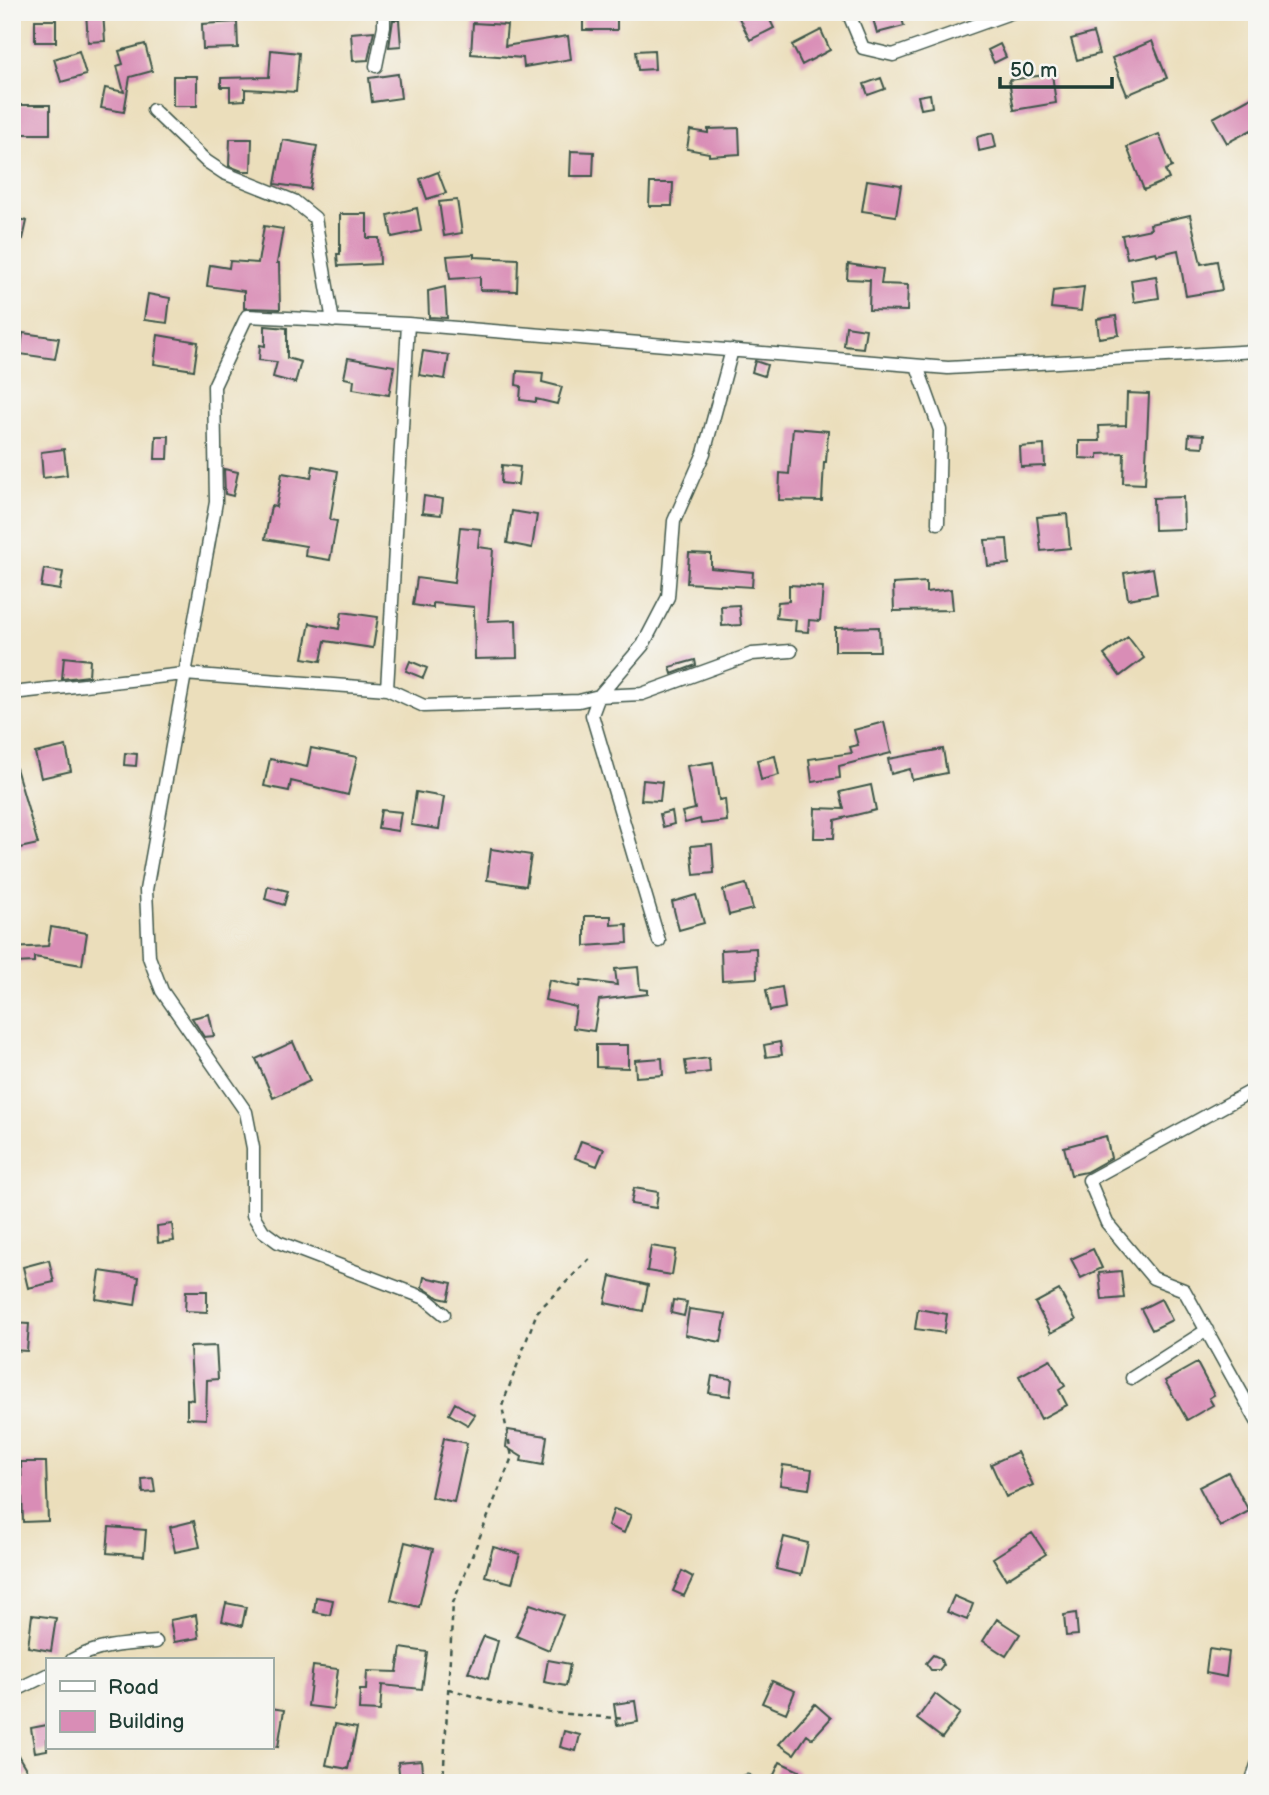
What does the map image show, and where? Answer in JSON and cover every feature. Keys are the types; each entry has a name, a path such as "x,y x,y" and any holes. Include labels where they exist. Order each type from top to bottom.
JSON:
{"street":[{"path":"376,66 384,12"},
{"path":"848,12 863,48 893,55 1013,12"},
{"path":"152,110 206,161 224,173 294,201 315,218 333,321"},
{"path":"444,1314 425,1298 278,1242 262,1231 253,1215 253,1148 246,1112 162,990 149,957 146,890 216,502 214,386 247,316 408,324 948,368 1257,351"},
{"path":"387,689 408,324"},
{"path":"659,941 592,716 599,696 643,645 668,597 674,521 704,453 732,350"},
{"path":"917,366 940,429 938,523"},
{"path":"12,693 184,674 387,689 424,706 579,701 599,696 642,694 752,654 791,651"},
{"path":"1257,1088 1089,1180 1108,1223 1153,1278 1184,1290 1257,1421"},
{"path":"1132,1378 1207,1330"},
{"path":"75,1658 84,1653 118,1645 156,1642"},
{"path":"12,1692 46,1676"},
{"path":"1251,1783 1257,1765"}],"path":[{"path":"443,1783 453,1603 512,1457 502,1406 537,1312 593,1255"},
{"path":"449,1689 502,1704 556,1713 626,1719"}],"building":[{"path":"86,12 103,12 105,41 88,42"},
{"path":"583,12 617,12 617,30 583,30"},
{"path":"736,12 766,12 774,28 750,40"},
{"path":"871,12 900,12 904,26 877,33"},
{"path":"35,20 56,20 56,42 35,42"},
{"path":"393,20 399,20 401,46 389,47"},
{"path":"237,22 238,48 203,49 202,24"},
{"path":"473,23 507,25 505,46 568,36 571,59 524,67 523,58 471,54"},
{"path":"821,30 830,50 802,65 792,45"},
{"path":"374,31 368,60 353,61 351,33"},
{"path":"1093,33 1099,54 1077,60 1071,39"},
{"path":"1152,41 1167,78 1127,95 1112,58"},
{"path":"145,44 152,71 130,77 124,112 101,108 105,88 124,92 117,66 123,64 119,51"},
{"path":"1000,44 1006,57 994,63 988,50"},
{"path":"271,50 299,53 296,92 245,89 245,100 230,101 230,87 221,87 221,78 269,77"},
{"path":"654,50 655,69 638,70 636,51"},
{"path":"79,51 86,75 61,82 54,59"},
{"path":"398,74 401,98 372,102 369,78"},
{"path":"1052,74 1056,103 1014,110 1009,80"},
{"path":"173,76 197,76 197,106 173,106"},
{"path":"881,78 885,89 868,95 864,84"},
{"path":"930,94 932,107 921,109 918,96"},
{"path":"1257,94 1257,127 1227,143 1213,118"},
{"path":"15,105 50,105 50,134 15,134"},
{"path":"739,128 740,154 709,156 709,153 687,149 690,130 708,133 708,129"},
{"path":"993,133 996,147 979,151 977,137"},
{"path":"1159,134 1172,167 1165,170 1169,179 1144,190 1127,147"},
{"path":"230,139 252,139 251,171 229,166"},
{"path":"283,140 317,146 310,189 275,184"},
{"path":"571,151 594,152 593,176 570,176"},
{"path":"438,172 446,193 427,199 420,179"},
{"path":"867,180 901,185 896,216 862,211"},
{"path":"650,183 673,183 672,206 649,206"},
{"path":"457,200 462,233 444,236 439,202"},
{"path":"417,208 421,231 392,237 388,215"},
{"path":"340,214 367,214 367,238 379,238 380,264 338,266"},
{"path":"1190,215 1201,264 1217,261 1222,290 1186,296 1178,250 1127,258 1122,235 1151,229 1150,224"},
{"path":"15,218 27,221 23,239 12,237"},
{"path":"264,226 283,229 277,263 280,309 244,308 244,291 207,286 210,265 229,268 230,261 258,263"},
{"path":"474,254 474,257 518,259 517,291 480,290 480,277 450,279 447,256"},
{"path":"848,264 883,269 881,284 908,285 907,311 869,310 870,280 847,279"},
{"path":"1156,276 1159,298 1134,302 1131,280"},
{"path":"445,287 447,318 429,317 428,291"},
{"path":"1084,287 1081,311 1051,308 1053,291"},
{"path":"148,294 170,298 167,323 144,320"},
{"path":"1116,316 1119,335 1099,338 1097,319"},
{"path":"265,326 287,328 287,358 301,362 295,383 273,377 277,362 259,360 260,345 265,346"},
{"path":"846,326 866,329 863,348 844,346"},
{"path":"23,333 59,338 55,359 20,354"},
{"path":"158,335 198,342 194,370 154,364"},
{"path":"423,351 449,355 445,379 419,375"},
{"path":"348,358 394,366 389,395 353,389 354,380 344,378"},
{"path":"755,361 767,365 764,376 752,372"},
{"path":"517,371 543,373 542,382 562,387 557,404 536,399 536,402 520,400 521,386 516,385"},
{"path":"1127,393 1149,394 1145,484 1123,483 1124,453 1098,454 1098,459 1079,458 1079,441 1100,441 1099,426 1126,425"},
{"path":"793,428 828,431 822,501 779,500 780,473 789,474"},
{"path":"1189,434 1204,435 1203,447 1188,446"},
{"path":"156,436 169,436 168,459 155,459"},
{"path":"1044,445 1045,466 1021,467 1020,447"},
{"path":"64,449 67,475 43,478 41,452"},
{"path":"502,465 520,467 518,485 501,483"},
{"path":"313,466 338,471 330,520 337,521 330,560 305,556 306,546 265,539 271,506 276,507 282,473 311,478"},
{"path":"224,469 238,472 233,496 225,494"},
{"path":"424,496 443,499 441,515 422,513"},
{"path":"1183,497 1184,529 1154,530 1153,498"},
{"path":"512,511 537,515 532,548 507,543"},
{"path":"1067,514 1070,548 1041,551 1037,517"},
{"path":"460,527 480,529 478,547 493,549 488,621 516,620 517,658 475,659 474,607 433,603 433,608 413,605 417,578 454,583"},
{"path":"1007,539 1009,564 988,566 985,540"},
{"path":"689,553 711,554 711,568 753,572 752,587 687,583"},
{"path":"1153,568 1157,594 1128,599 1124,573"},
{"path":"44,569 63,572 60,590 41,587"},
{"path":"926,582 926,592 951,589 953,610 894,611 893,584"},
{"path":"789,585 823,587 820,621 809,620 808,632 795,631 796,620 776,618 778,602 789,601"},
{"path":"739,605 741,625 722,626 721,606"},
{"path":"342,612 378,617 373,648 325,641 321,661 303,658 310,623 339,629"},
{"path":"879,627 880,651 835,651 835,628"},
{"path":"1128,637 1144,658 1120,676 1104,655"},
{"path":"64,657 90,660 89,676 62,679"},
{"path":"695,660 696,665 672,674 670,667"},
{"path":"410,661 427,668 423,678 406,671"},
{"path":"884,722 891,753 839,766 840,778 812,782 809,759 852,753 850,747 858,745 854,730"},
{"path":"66,746 71,771 41,778 35,753"},
{"path":"311,748 357,757 348,795 291,781 289,791 264,786 270,759 307,767"},
{"path":"943,749 947,773 912,780 910,769 891,774 888,759"},
{"path":"125,753 137,754 136,766 124,765"},
{"path":"775,756 779,775 761,780 757,760"},
{"path":"713,762 719,800 725,799 727,821 701,824 700,819 685,823 682,812 695,809 687,766"},
{"path":"12,768 16,768 38,844 15,849 12,838"},
{"path":"643,780 662,782 660,801 641,800"},
{"path":"871,785 876,810 835,820 834,838 814,838 815,808 844,809 840,792"},
{"path":"416,792 444,797 439,829 411,825"},
{"path":"381,810 401,812 398,831 378,828"},
{"path":"672,811 674,824 663,827 660,814"},
{"path":"712,844 714,873 694,875 691,846"},
{"path":"491,849 531,855 526,886 487,880"},
{"path":"746,884 753,909 729,915 723,890"},
{"path":"268,886 288,891 284,905 265,899"},
{"path":"696,895 704,923 679,930 672,902"},
{"path":"585,916 611,916 611,925 627,924 628,943 585,946"},
{"path":"51,927 87,933 82,965 34,957 34,962 15,963 12,948 48,946"},
{"path":"756,948 757,978 722,980 721,950"},
{"path":"638,967 640,989 648,990 648,994 599,1000 594,1031 573,1028 576,1007 545,1000 549,980 580,987 581,980 617,985 615,969"},
{"path":"782,987 785,1008 770,1011 766,990"},
{"path":"209,1014 214,1036 204,1037 192,1018"},
{"path":"293,1042 310,1081 273,1098 256,1059"},
{"path":"780,1042 782,1055 766,1057 764,1045"},
{"path":"596,1045 628,1045 628,1068 596,1067"},
{"path":"662,1058 663,1075 636,1077 635,1060"},
{"path":"709,1058 710,1072 687,1075 685,1061"},
{"path":"1106,1136 1111,1158 1086,1172 1071,1175 1064,1147"},
{"path":"581,1141 604,1149 597,1166 575,1158"},
{"path":"634,1188 658,1192 656,1208 631,1204"},
{"path":"172,1224 174,1241 158,1243 157,1226"},
{"path":"651,1246 676,1250 672,1275 647,1271"},
{"path":"1093,1249 1102,1268 1081,1278 1071,1259"},
{"path":"49,1260 54,1282 28,1288 23,1267"},
{"path":"100,1271 139,1277 135,1305 96,1299"},
{"path":"1121,1271 1124,1298 1102,1300 1099,1273"},
{"path":"611,1276 648,1285 643,1311 605,1303"},
{"path":"424,1277 452,1283 448,1300 439,1298 422,1287"},
{"path":"1059,1290 1076,1320 1051,1333 1035,1303"},
{"path":"186,1291 207,1291 207,1312 185,1311"},
{"path":"1161,1299 1172,1320 1152,1330 1141,1309"},
{"path":"673,1300 687,1302 684,1316 671,1313"},
{"path":"689,1309 726,1314 721,1342 685,1335"},
{"path":"918,1309 947,1314 944,1333 915,1329"},
{"path":"12,1323 29,1324 27,1351 12,1350"},
{"path":"216,1346 218,1379 207,1380 206,1419 187,1418 187,1399 193,1400 190,1347"},
{"path":"1050,1359 1065,1386 1059,1390 1067,1405 1041,1419 1019,1376"},
{"path":"1197,1363 1214,1395 1209,1398 1213,1405 1187,1420 1165,1381"},
{"path":"712,1376 732,1379 730,1396 709,1393"},
{"path":"455,1403 475,1415 468,1425 449,1414"},
{"path":"508,1430 547,1436 543,1465 521,1461 522,1457 506,1447"},
{"path":"444,1438 467,1443 454,1502 431,1497"},
{"path":"1017,1452 1033,1485 1006,1497 991,1464"},
{"path":"21,1462 46,1462 48,1521 23,1522"},
{"path":"783,1465 812,1469 809,1489 780,1485"},
{"path":"1228,1472 1249,1511 1220,1527 1199,1487"},
{"path":"153,1478 155,1492 143,1493 142,1479"},
{"path":"614,1509 631,1515 624,1533 608,1526"},
{"path":"194,1521 200,1547 175,1552 170,1527"},
{"path":"109,1527 146,1530 144,1556 107,1553"},
{"path":"1032,1533 1046,1554 1006,1579 993,1558"},
{"path":"784,1537 808,1543 801,1575 776,1569"},
{"path":"405,1542 433,1549 419,1607 391,1600"},
{"path":"493,1547 520,1554 512,1583 485,1576"},
{"path":"682,1571 693,1577 684,1596 673,1591"},
{"path":"954,1596 973,1604 967,1620 947,1612"},
{"path":"316,1597 333,1600 330,1615 314,1612"},
{"path":"226,1603 246,1607 242,1626 222,1621"},
{"path":"530,1604 563,1615 549,1650 516,1636"},
{"path":"1076,1613 1078,1635 1066,1636 1064,1615"},
{"path":"32,1615 56,1618 51,1651 28,1647"},
{"path":"196,1615 199,1638 174,1642 170,1620"},
{"path":"997,1619 1020,1634 1006,1656 983,1641"},
{"path":"484,1636 498,1641 488,1679 468,1672"},
{"path":"401,1648 427,1652 422,1689 382,1685 380,1711 359,1710 360,1690 366,1690 367,1671 397,1672"},
{"path":"1209,1649 1229,1652 1226,1677 1206,1673"},
{"path":"933,1655 940,1658 943,1665 939,1670 931,1670 926,1663"},
{"path":"548,1660 570,1664 566,1686 544,1682"},
{"path":"313,1666 338,1669 333,1709 308,1706"},
{"path":"772,1681 795,1691 786,1713 762,1703"},
{"path":"935,1694 960,1713 942,1738 917,1719"},
{"path":"635,1701 638,1722 617,1725 614,1704"},
{"path":"815,1704 831,1718 812,1739 807,1735 794,1754 779,1744"},
{"path":"273,1708 284,1710 278,1747 273,1746"},
{"path":"335,1724 357,1728 348,1769 326,1765"},
{"path":"46,1725 47,1750 35,1752 31,1728"},
{"path":"564,1731 580,1735 576,1751 560,1747"},
{"path":"12,1745 29,1774 14,1783 12,1783"},
{"path":"421,1760 423,1781 400,1783 398,1762"},
{"path":"780,1762 799,1771 793,1783 773,1777"}]}
